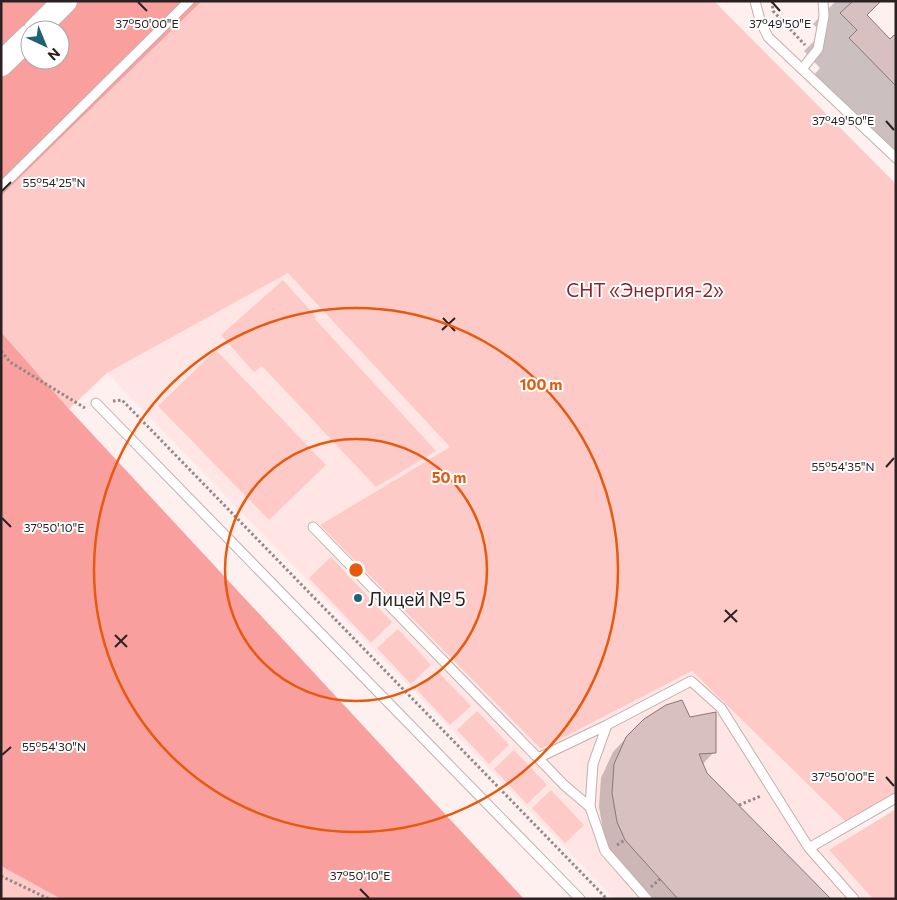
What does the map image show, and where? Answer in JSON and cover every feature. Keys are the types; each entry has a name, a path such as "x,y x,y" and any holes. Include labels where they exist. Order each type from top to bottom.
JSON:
{"street":[{"path":"46,20 65,1"},
{"path":"1,64 20,46"}],"lane":[{"path":"1,187 189,1"},
{"path":"755,1 760,20 768,36 896,158"},
{"path":"802,69 818,49 824,16 823,1"},
{"path":"96,403 580,899"},
{"path":"313,527 564,785 590,807"},
{"path":"538,758 607,725 691,681 721,708 809,848 854,899"},
{"path":"607,725 594,764 590,807 605,851 647,899"},
{"path":"809,848 896,798"}],"path":[{"path":"772,1 773,11 808,49 818,49"},
{"path":"1,352 10,362 84,408 96,403 122,400 607,899"},
{"path":"1,876 49,899"}],"shaded area":[{"path":"1,1 202,1 1,196"},
{"name":"Лицей № 5","path":"288,273 450,447 321,525 541,749 692,671 856,833 829,851 873,899 615,899 107,373"},
{"path":"1,332 69,409 524,899 61,899 1,866"}],"green space":[{"name":"СНТ «Энергия-2»","path":"202,1 714,1 896,184 896,792 846,822 692,671 541,749 320,525 450,447 288,273 107,373 69,409 1,332 1,196"},
{"path":"283,280 316,317 315,319 436,451 376,487 262,366 254,372 221,335"},
{"path":"216,350 326,465 269,520 158,406"},
{"path":"331,557 392,622 371,643 309,578"},
{"path":"398,629 431,665 411,684 377,648"},
{"path":"437,671 471,706 450,725 417,690"},
{"path":"477,711 509,745 489,764 457,730"},
{"path":"514,750 547,785 527,804 494,769"},
{"path":"551,790 584,825 565,843 532,808"},
{"path":"896,809 896,899 873,899 829,850"},
{"path":"1,866 61,899 1,899"}],"building":[{"path":"853,1 881,1 867,15 890,39 894,35 896,37 896,86 849,38 857,30 840,13"},
{"path":"682,700 690,717 716,712 716,753 699,754 707,773 831,899 678,899 625,840 617,822 612,793 614,764 626,737 644,719 666,705"}],"place":[{"name":"Лицей № 5","path":"358,598"}]}
